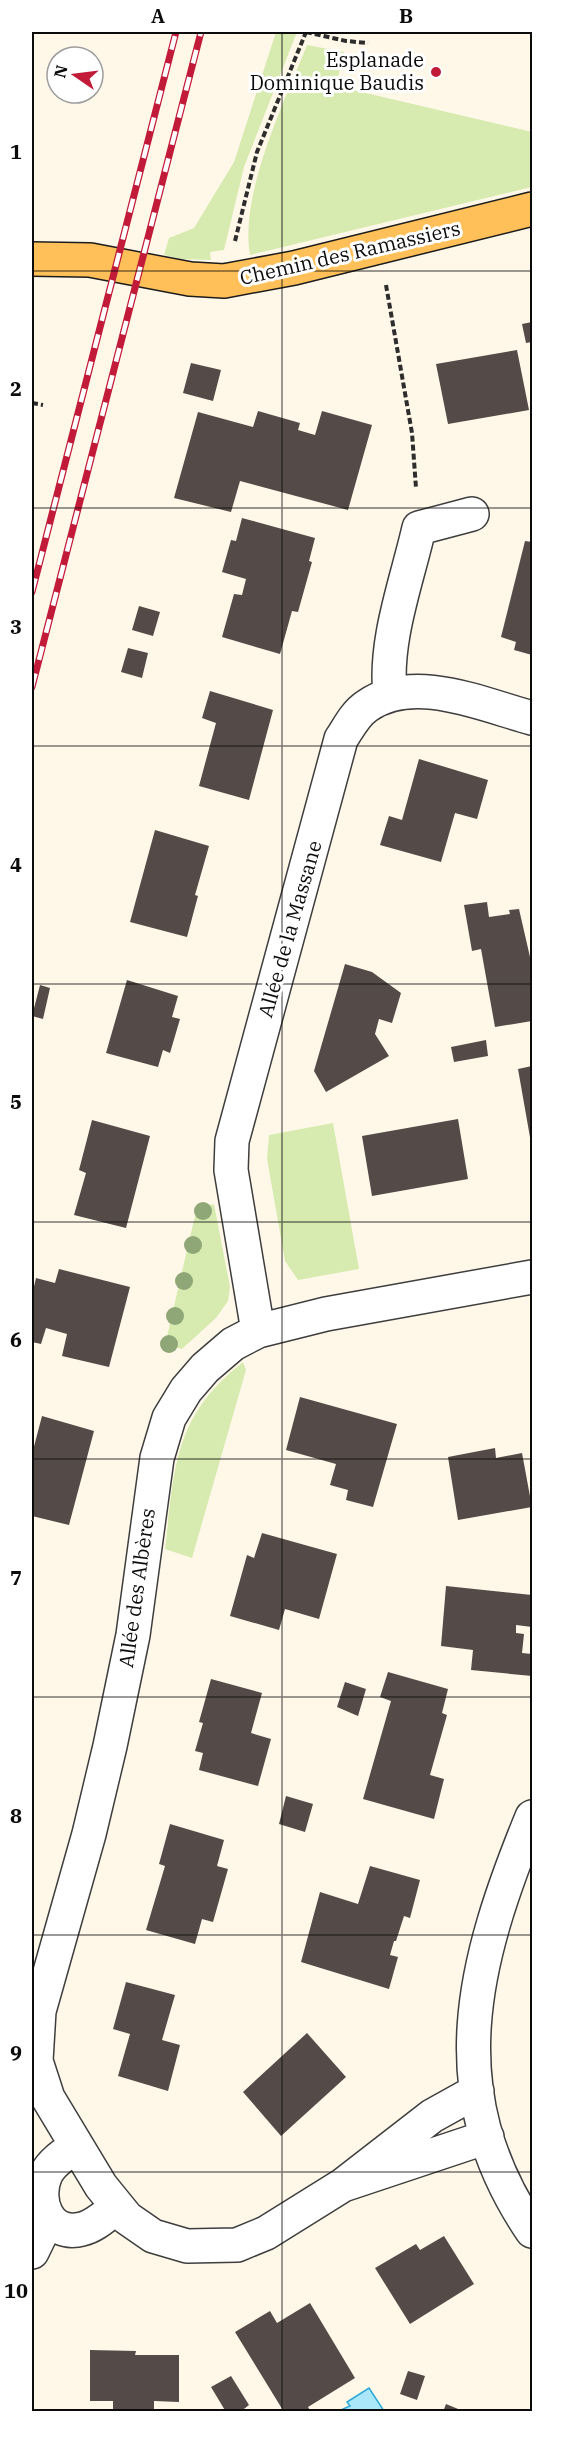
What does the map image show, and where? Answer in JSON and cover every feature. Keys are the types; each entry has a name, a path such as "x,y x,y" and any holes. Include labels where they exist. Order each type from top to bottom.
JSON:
{"main road":[{"name":"Chemin des Ramassiers","path":"53,263 225,281 294,268 532,210"}],"street":[{"path":"390,695 388,676 392,645 419,528 472,514"},
{"name":"Allée de la Massane","path":"258,1330 231,1170 232,1141 341,739 354,718 365,707 390,695 418,691 450,696 532,718"},
{"name":"Allée des Albères","path":"477,2091 432,2115 343,2185 266,2233 237,2245 221,2247 171,2243 142,2229 117,2207 76,2146 48,2098 40,2077 36,2061 35,2037 44,1989 89,1834 110,1746 133,1635 157,1458 169,1418 186,1390 205,1368 233,1344 258,1330 317,1316 532,1277"},
{"path":"532,1817 501,1896 479,1972 473,2041 477,2091 487,2137 515,2203 532,2231"},
{"name":"Allée des Albères","path":"343,2185 487,2137"},
{"path":"76,2146 56,2161 46,2174 41,2199 44,2214 48,2219 66,2229 84,2229 117,2207"},
{"path":"32,2252 48,2219"}],"path":[{"path":"225,281 257,152 306,32 346,41 368,43"},
{"path":"379,248 412,433 419,528"},
{"path":"32,403 43,405"}],"green space":[{"path":"276,32 297,32 244,167 224,250 210,252 211,260 180,259 164,255 169,238 194,228 234,162"},
{"path":"307,45 344,52 336,86 532,132 532,187 250,255 248,231 257,177 276,120"},
{"path":"333,1123 359,1269 298,1280 285,1261 267,1159 269,1135"},
{"path":"214,1204 230,1287 228,1301 216,1318 182,1349 165,1345 197,1207"},
{"path":"243,1362 246,1370 192,1558 165,1549 176,1468 190,1424 220,1382"}],"water":[{"path":"369,2388 384,2411 345,2411 343,2409 350,2406 347,2402"}],"building":[{"path":"532,322 532,342 526,343 522,324"},
{"path":"517,350 529,410 448,424 436,364"},
{"path":"191,363 221,370 213,401 183,393"},
{"path":"258,411 300,423 298,430 315,435 322,411 372,425 348,510 240,481 231,512 174,498 198,412 253,427"},
{"path":"242,518 315,538 309,561 312,562 298,612 292,611 280,654 222,637 234,594 242,595 246,579 222,572 231,540 236,541"},
{"path":"525,541 532,542 532,655 514,650 516,642 501,637"},
{"path":"139,606 160,612 153,636 132,630"},
{"path":"128,648 148,653 142,678 121,672"},
{"path":"210,691 273,710 249,800 199,786 216,723 202,718"},
{"path":"419,759 488,780 477,819 455,813 441,862 380,845 389,816 402,820"},
{"path":"155,830 209,846 195,895 198,896 187,937 130,922"},
{"path":"487,902 489,917 510,914 509,910 519,909 530,957 532,957 532,1021 495,1027 481,949 472,951 464,905"},
{"path":"345,964 372,972 401,993 392,1023 379,1019 375,1034 389,1056 326,1092 314,1071"},
{"path":"127,980 178,996 172,1017 180,1019 170,1053 163,1050 158,1067 106,1053"},
{"path":"40,985 50,988 43,1019 32,1016"},
{"path":"486,1040 488,1056 454,1062 451,1047"},
{"path":"532,1066 532,1143 531,1143 518,1069"},
{"path":"458,1119 468,1179 372,1196 362,1136"},
{"path":"92,1120 150,1136 126,1228 74,1215 86,1173 79,1170"},
{"path":"59,1269 130,1287 109,1367 62,1356 67,1334 46,1328 41,1344 32,1342 32,1295 36,1278 55,1283"},
{"path":"300,1397 397,1424 373,1507 346,1500 348,1490 330,1485 336,1464 286,1450"},
{"path":"42,1416 94,1431 69,1525 32,1516 32,1454"},
{"path":"495,1448 496,1458 522,1453 532,1507 458,1520 448,1457"},
{"path":"262,1533 337,1554 319,1619 285,1609 279,1630 230,1616 247,1555 254,1558"},
{"path":"446,1586 532,1595 532,1627 516,1625 516,1633 524,1634 522,1653 532,1654 532,1676 471,1670 473,1650 441,1646"},
{"path":"388,1672 448,1689 442,1713 447,1715 430,1775 444,1779 434,1819 363,1799 391,1701 380,1697"},
{"path":"211,1679 262,1693 251,1733 271,1739 258,1786 199,1770 203,1753 195,1751 203,1723 199,1722"},
{"path":"345,1682 366,1689 358,1716 337,1707"},
{"path":"286,1796 313,1804 305,1832 279,1824"},
{"path":"170,1824 224,1840 217,1866 228,1869 213,1922 202,1919 195,1944 146,1930 165,1866 159,1864"},
{"path":"370,1866 420,1880 410,1918 404,1916 390,1955 398,1957 389,1989 301,1962 320,1892 358,1904"},
{"path":"126,1982 175,1995 162,2040 180,2045 168,2091 118,2076 130,2034 113,2029"},
{"path":"307,2033 346,2077 281,2136 243,2092"},
{"path":"444,2236 474,2284 410,2324 375,2268 416,2244 420,2250"},
{"path":"310,2303 355,2378 308,2407 311,2412 284,2412 235,2332 270,2311 277,2323"},
{"path":"90,2350 136,2351 135,2355 179,2355 179,2402 154,2401 154,2412 113,2412 113,2401 90,2401"},
{"path":"408,2371 425,2376 417,2400 400,2394"},
{"path":"231,2376 249,2405 240,2412 226,2412 211,2387"},
{"path":"446,2404 463,2411 463,2412 443,2412"}],"railway":[{"path":"32,592 176,32"},
{"path":"32,687 201,32"}],"place":[{"name":"Esplanade Dominique Baudis","path":"436,72"}]}
